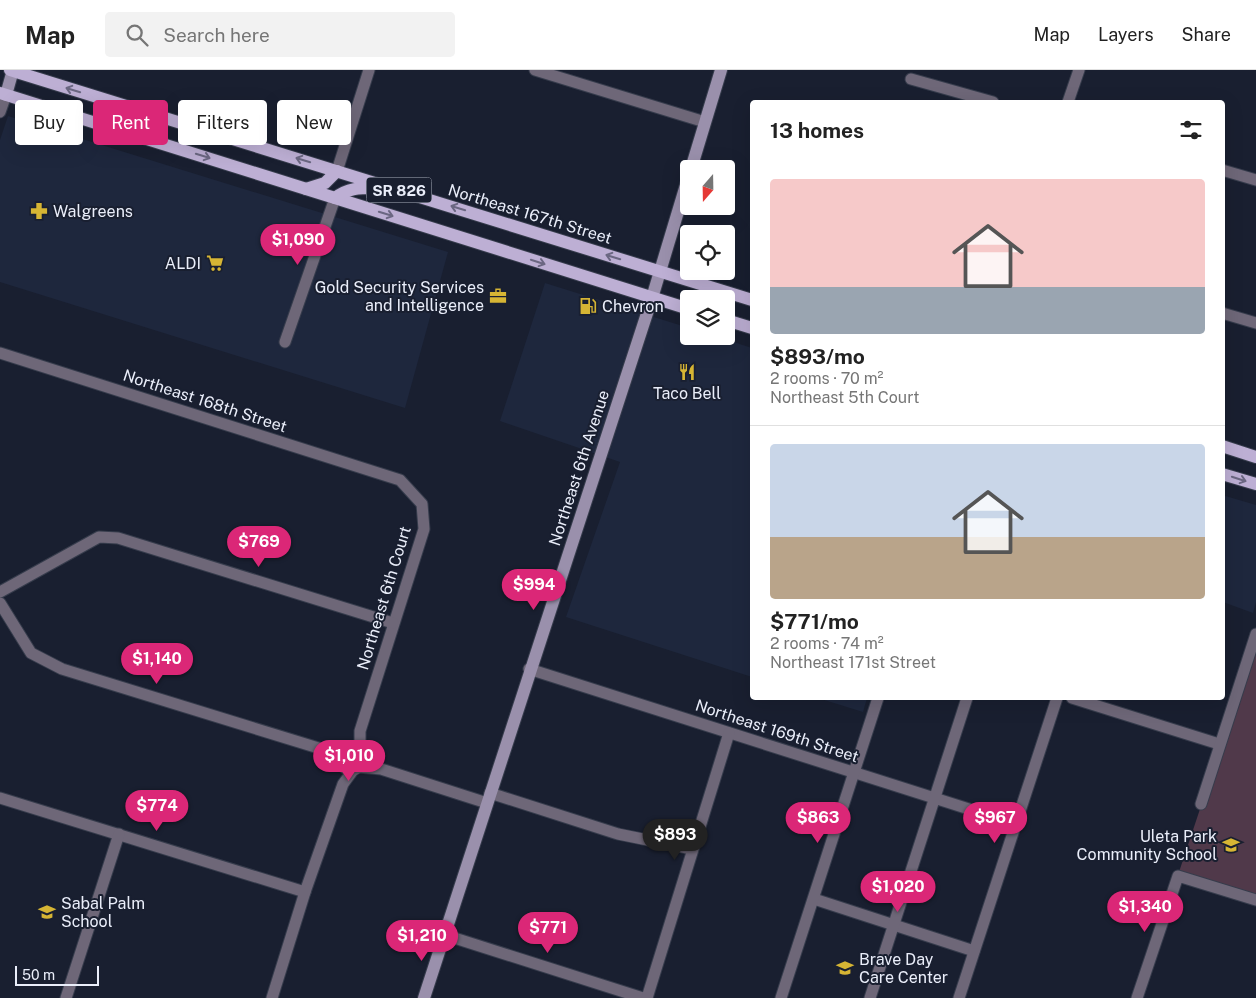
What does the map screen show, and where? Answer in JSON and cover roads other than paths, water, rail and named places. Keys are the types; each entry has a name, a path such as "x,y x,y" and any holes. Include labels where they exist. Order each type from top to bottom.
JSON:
{"main road":[{"name":"Northeast 167th Street","path":"12,70 750,299"},
{"path":"3,94 12,70"},
{"path":"694,160 721,70"},
{"name":"SR 826","path":"3,94 680,306"},
{"path":"306,189 325,183 337,170"},
{"path":"335,198 343,192 354,188 392,188"},
{"name":"Northeast 6th Avenue","path":"424,998 529,669 652,298 680,205"},
{"path":"735,323 750,327"},
{"path":"1225,447 1256,457"},
{"path":"1225,475 1256,484"}],"street":[{"path":"337,170 369,70"},
{"path":"535,70 705,122"},
{"path":"1069,100 1079,70"},
{"path":"912,79 986,100"},
{"path":"0,112 3,94"},
{"path":"1225,171 1256,180"},
{"path":"285,342 335,198"},
{"path":"1225,314 1256,323"},
{"name":"Northeast 168th Street","path":"0,354 400,480"},
{"name":"Northeast 6th Court","path":"358,761 360,731 424,529 422,504 400,480"},
{"path":"0,592 99,537 118,538 394,623"},
{"path":"0,603 32,653 62,669 343,756"},
{"path":"1201,804 1256,634"},
{"name":"Northeast 169th Street","path":"529,669 1016,824"},
{"path":"781,998 877,700"},
{"path":"870,998 966,700"},
{"path":"959,998 1056,700"},
{"path":"1078,700 1220,744"},
{"name":"Northeast 6th Court","path":"343,756 360,731"},
{"path":"445,934 645,998 730,733"},
{"path":"272,998 305,892 343,784 358,761 355,748 343,756"},
{"path":"343,756 348,769 358,761"},
{"path":"343,756 343,784"},
{"path":"358,761 618,834 692,849"},
{"path":"0,798 305,892"},
{"path":"68,998 119,834"},
{"path":"1137,998 1178,876 1256,900"},
{"path":"814,900 974,951"}],"place":[{"name":"Walgreens","path":"39,211"},
{"name":"ALDI","path":"215,263"},
{"name":"Gold Security Services and Intelligence","path":"498,296"},
{"name":"Chevron","path":"588,306"},
{"name":"Taco Bell","path":"687,372"},
{"name":"Uleta Park Community School","path":"1231,845"},
{"name":"Sabal Palm School","path":"47,912"},
{"name":"Brave Day Care Center","path":"845,968"}]}
